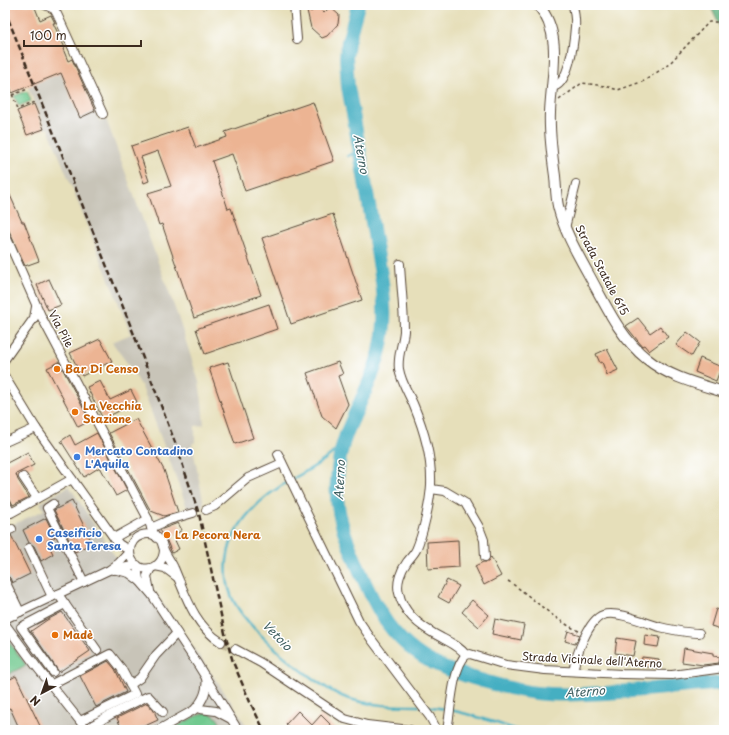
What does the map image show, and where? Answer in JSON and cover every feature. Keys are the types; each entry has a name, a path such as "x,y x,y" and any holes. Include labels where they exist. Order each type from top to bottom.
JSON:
{"main road":[{"name":"Strada Statale 615","path":"538,5 547,18 553,38 554,56 550,106 551,140 558,205 565,228 610,313 629,342 648,360 665,371 694,383 724,392"}],"street":[{"path":"44,5 54,10 57,14 103,114"},
{"path":"294,5 298,38"},
{"path":"551,87 557,87 561,83 569,65 575,27 573,5"},
{"path":"565,228 576,184"},
{"name":"Via Pile","path":"5,234 36,306 157,538"},
{"path":"400,264 404,331 399,369 425,439 431,474 431,489 416,549 405,564 398,586 399,594 403,603 416,620 434,634 456,645 466,655 456,677 450,704 447,730"},
{"path":"5,359 35,316 36,306"},
{"path":"27,328 32,324 38,323 49,330"},
{"path":"5,377 15,396 36,428 120,548 120,557 112,570"},
{"path":"5,442 36,428"},
{"path":"278,454 359,620 437,730"},
{"path":"206,510 215,506 248,478 282,463"},
{"path":"23,477 37,498"},
{"path":"5,502 11,513 72,479"},
{"path":"431,489 444,491 454,495 465,503 482,533 485,557"},
{"path":"53,504 47,508 84,582"},
{"path":"151,528 169,520 193,513"},
{"path":"116,541 148,519"},
{"path":"112,570 125,558 130,551 133,541 140,536 148,534 157,538 162,543 198,621 207,632 221,642"},
{"path":"116,541 130,551 131,559 137,566 140,581"},
{"path":"29,548 55,596 65,604 97,650"},
{"path":"152,595 147,577 148,573 162,560 164,550"},
{"path":"5,619 112,570 137,566 144,568 161,566 167,569 178,579"},
{"path":"112,570 128,572 140,581 152,595 218,696 238,730"},
{"path":"5,581 21,612"},
{"path":"5,595 21,612 33,620"},
{"path":"53,672 21,627 65,604"},
{"path":"574,671 577,657 586,634 595,621 600,616 605,614 629,617 674,630 699,632"},
{"path":"5,624 50,685 86,729 148,696 163,712"},
{"path":"130,685 140,678 156,655 177,633"},
{"path":"235,649 261,663 346,719 361,724 410,730"},
{"path":"50,685 110,654 122,668 135,694 80,721"},
{"name":"Strada Vicinale dell'Aterno","path":"466,655 470,654 494,662 518,667 622,674 672,674 724,668"},
{"path":"198,707 206,690 205,676"},
{"path":"158,730 198,707 210,696 218,696"},
{"path":"198,707 216,711 233,721"}],"path":[{"path":"550,106 582,83 605,86 618,90 644,81 669,64 709,22 724,22"},
{"path":"5,80 6,79 18,109 34,102"},
{"path":"12,95 28,88"},
{"path":"508,581 522,590 561,623 586,634"}],"shaded area":[{"path":"34,5 79,117 95,111 99,121 106,119 178,317 199,382 202,401 204,425 195,426 195,442 192,444 204,505 188,510 142,387 112,342 131,334 48,128 45,129 28,87 32,85"},
{"path":"69,486 115,556 143,590 151,587 249,730 5,730 5,676 26,665 5,637 5,609 13,604 5,588 5,528 44,510 40,503"}],"green space":[{"path":"710,5 724,5 724,36"},
{"path":"27,91 31,101 19,106 14,96"},
{"path":"5,637 26,665 5,676"},
{"path":"206,713 217,718 220,723 221,730 171,730 194,717"}],"building":[{"path":"5,5 34,5 40,20 51,15 55,23 53,23 65,48 63,49 68,61 72,59 95,111 80,118 61,73 12,93 7,78 5,79"},
{"path":"306,6 311,12 317,6 324,13 330,7 339,15 338,24 327,36 322,38 311,28"},
{"path":"313,102 334,161 245,191 232,154 212,161 228,209 231,208 261,295 194,318 162,224 159,225 148,193 171,186 158,151 141,157 149,181 144,183 131,146 188,127 196,148 227,137 225,132"},
{"path":"34,104 44,129 27,135 17,111"},
{"path":"5,184 22,222 24,222 39,261 25,266 5,222"},
{"path":"333,214 362,300 291,324 262,238"},
{"path":"49,279 61,305 48,310 37,285"},
{"path":"269,304 277,329 205,354 196,329"},
{"path":"638,318 650,333 660,326 668,337 649,351 644,345 642,346 626,326"},
{"path":"687,332 700,342 692,356 676,345"},
{"path":"100,339 112,361 82,376 70,353"},
{"path":"607,349 618,370 607,375 602,362 600,363 596,354"},
{"path":"700,358 724,368 724,375 719,373 716,381 695,372"},
{"path":"59,362 90,421 78,427 47,368"},
{"path":"228,362 253,438 235,444 209,368"},
{"path":"338,362 343,374 338,376 348,404 336,428 322,416 307,373"},
{"path":"100,381 110,400 131,390 137,402 103,419 87,387"},
{"path":"136,419 164,470 178,512 164,516 151,511 109,433"},
{"path":"97,433 127,490 116,496 100,467 84,477 61,441 70,435 75,445"},
{"path":"28,452 34,465 16,474 18,480 29,497 13,505 10,499 5,495 5,464"},
{"path":"72,501 92,543 75,552 54,510"},
{"name":"Caseificio Santa Teresa","path":"46,518 55,537 47,541 53,554 41,561 34,546 29,543 23,530"},
{"path":"178,523 182,530 173,536 179,549 172,553 160,530"},
{"path":"11,535 30,574 12,583 10,578 5,574 5,537"},
{"path":"458,540 459,567 428,569 427,542"},
{"path":"491,557 501,576 484,585 475,566 483,562 488,562"},
{"path":"447,580 459,586 449,603 438,597"},
{"path":"472,600 489,615 479,627 462,612"},
{"path":"716,609 724,611 724,630 711,626"},
{"path":"62,612 90,651 59,672 31,631"},
{"path":"495,619 524,625 521,640 492,634"},
{"path":"568,631 580,635 575,644 565,641"},
{"path":"645,635 660,637 658,647 644,645"},
{"path":"617,638 636,641 633,656 615,653"},
{"path":"684,648 713,653 713,656 720,657 719,663 703,665 682,662"},
{"path":"642,657 659,659 658,668 641,666"},
{"path":"108,661 115,669 126,692 96,707 80,676"},
{"path":"16,676 42,730 20,730 10,708 5,710 5,682"},
{"path":"147,703 154,711 158,720 136,730 122,730 117,718"},
{"path":"298,711 312,725 321,715 336,730 292,730 286,724"}],"waterway":[{"name":"Aterno","path":"358,5 348,42 346,57 348,87 381,276 384,300 384,324 375,366 343,444 338,468 337,493 340,519 348,543 372,597 393,631 415,652 439,666 473,678 512,689 546,694 577,694 724,683"},
{"path":"348,156 356,152 359,147"},
{"name":"Vetoio","path":"344,440 331,455 275,490 257,504 247,515 234,535 228,552 227,578 231,595 238,608 264,638 298,668 331,690 344,697 372,704 419,706"},
{"name":"Vetoio","path":"424,706 460,712 518,730"}],"tunnel":[{"path":"221,642 235,649"}],"railway":[{"path":"5,11 133,332 176,445 199,514 226,638 233,662 264,730"}],"place":[{"name":"Bar Di Censo","path":"57,369"},
{"name":"La Vecchia Stazione","path":"75,412"},
{"name":"Mercato Contadino L'Aquila","path":"77,457"},
{"name":"La Pecora Nera","path":"167,535"},
{"name":"Caseificio Santa Teresa","path":"39,539"},
{"name":"Madè","path":"55,635"}]}
